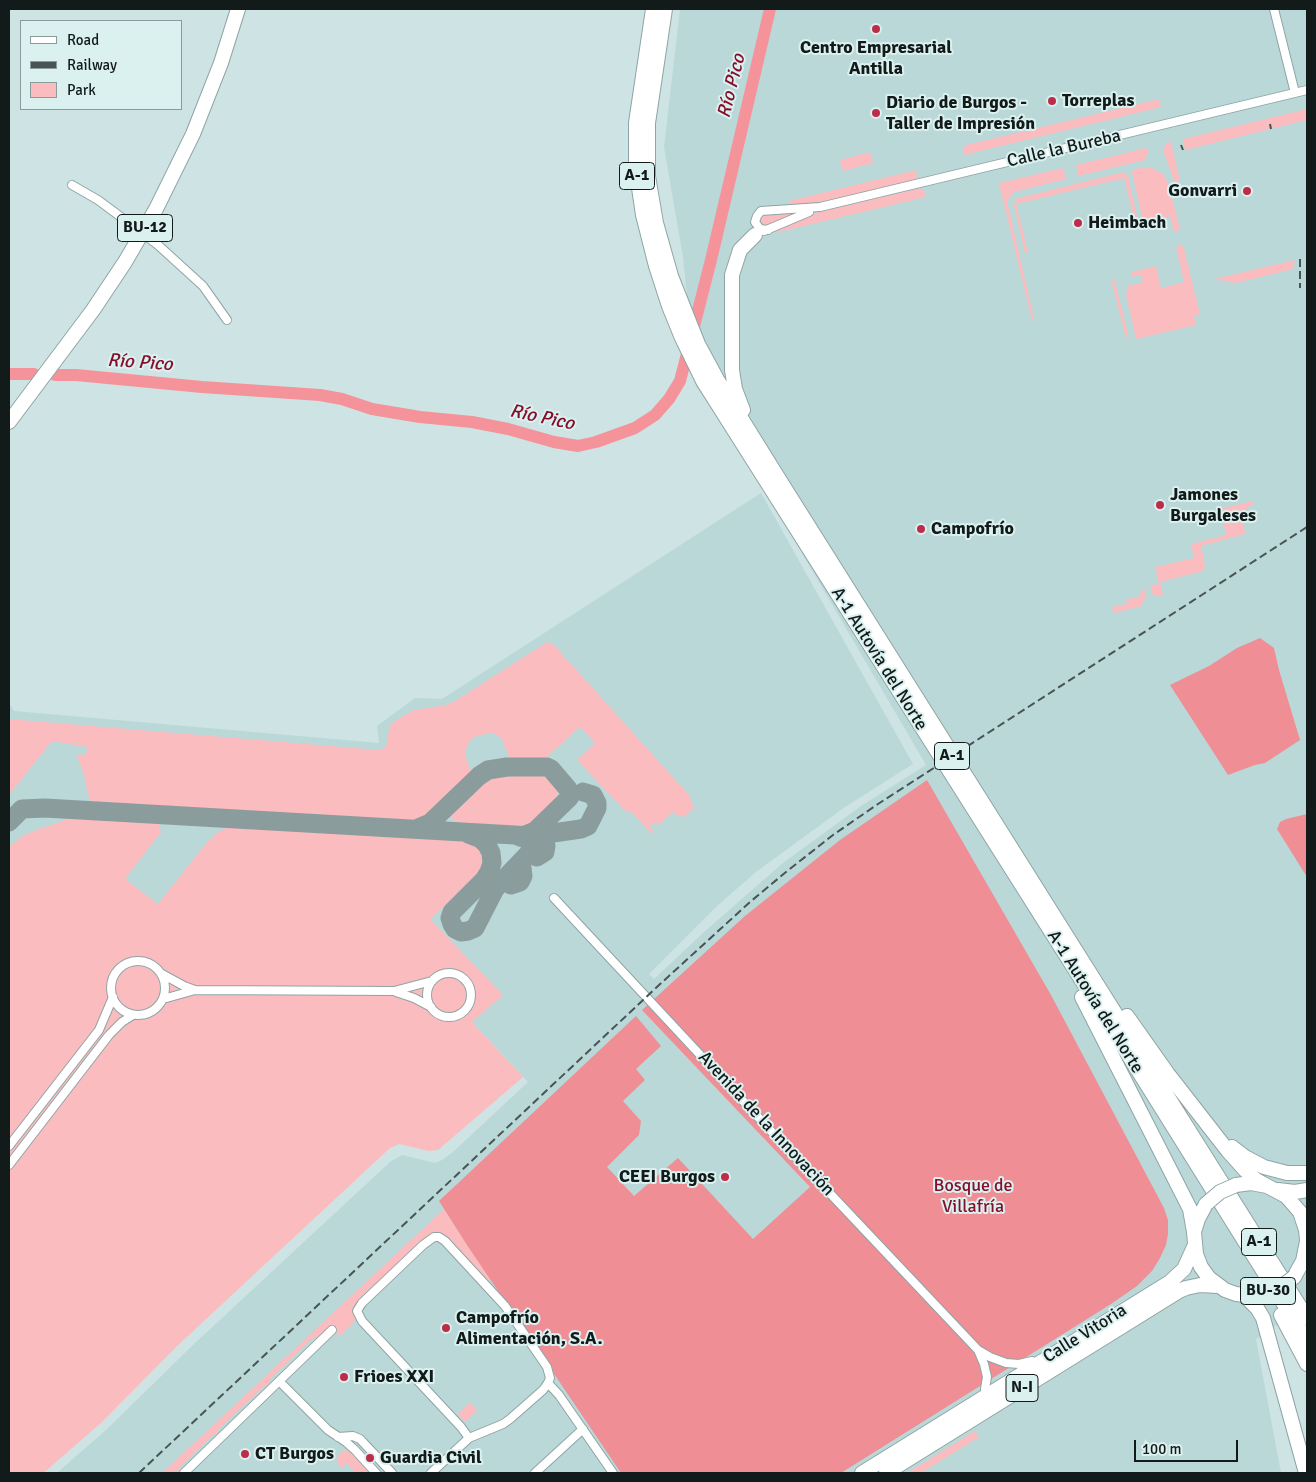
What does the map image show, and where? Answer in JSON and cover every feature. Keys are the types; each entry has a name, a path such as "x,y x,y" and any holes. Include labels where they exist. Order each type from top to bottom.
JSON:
{"highway":[{"name":"BU-12","path":"9,422 97,304 125,262 156,209 193,134 221,63 238,9"},
{"name":"A-1 Autovía del Norte","path":"653,9 636,122 636,167 644,216 656,266 682,338 703,380 1023,886 1307,1341"},
{"name":"A-1 Autovía del Norte","path":"665,9 648,123 648,176 656,223 671,276 698,344 722,388 827,556 1307,1318"},
{"path":"761,232 740,250 732,275 731,331 733,380 742,409 816,529 827,556"},
{"path":"1023,868 1034,876 1094,968 1168,1074 1241,1166 1256,1180 1271,1187 1295,1192 1307,1190"},
{"name":"A-1","path":"1023,886 1081,994 1190,1209 1194,1232"},
{"path":"1168,1074 1227,1142 1245,1157 1274,1170 1307,1173"},
{"name":"N-I","path":"1251,1183 1271,1187 1286,1196 1300,1212 1306,1230 1307,1250 1301,1266 1294,1276 1280,1288 1262,1295 1246,1296 1236,1294 1218,1286 1201,1267 1194,1246 1194,1232 1206,1204 1220,1192 1236,1185 1251,1183"},
{"name":"BU-30","path":"1229,1217 1307,1364"},
{"name":"Calle Vitoria","path":"862,1473 1170,1282 1184,1269 1194,1246"},
{"name":"Calle Vitoria","path":"886,1473 1175,1294 1192,1286 1206,1284 1218,1286"},
{"path":"1246,1296 1263,1318 1306,1473"}],"street":[{"path":"1274,9 1294,93"},
{"name":"Calle la Bureba","path":"820,207 761,211 757,216 756,222 761,232 820,207 1307,90"},
{"path":"72,185 98,200 158,245 203,286 227,320"},
{"name":"Avenida de la Innovación","path":"554,898 978,1350 1006,1363 1019,1364 1032,1361"},
{"path":"131,962 148,963 156,967 162,974 165,982 163,999 158,1007 151,1012 134,1015 125,1012 113,998 111,990 112,980 116,972 131,962"},
{"path":"163,999 196,990 394,991 432,981 441,974 448,972 455,973 468,981 472,995 467,1009 454,1017 447,1017 440,1015 431,1007 414,998 394,991"},
{"path":"162,974 196,990"},
{"path":"431,1007 427,998 427,991 432,981"},
{"path":"9,1146 99,1030 113,998"},
{"path":"9,1165 109,1035 122,1022 134,1015"},
{"path":"430,1473 469,1438 505,1422 537,1396 550,1378 547,1367 505,1306 445,1241 437,1237 427,1242 362,1303 357,1311 362,1321 461,1426 469,1438"},
{"path":"184,1473 332,1330"},
{"name":"Avenida de la Innovación","path":"978,1350 987,1377 985,1389"},
{"path":"279,1381 328,1430 355,1450 376,1473"},
{"path":"548,1383 554,1388 614,1473"},
{"path":"535,1473 583,1429"},
{"path":"338,1437 353,1436 360,1439 392,1473"}],"shaded area":[{"path":"680,9 1307,9 1307,1305 1256,1339 1281,1473 57,1473 107,1429 193,1345 390,1162 402,1155 435,1163 442,1160 528,1082 472,1022 9,1043 9,703 14,711 379,743 377,726 415,698 442,699 761,493 913,764 845,807 756,872 717,906 649,974 654,979 783,863 861,806 926,765 768,495 696,386 683,257 664,147"}],"green space":[{"path":"1159,99 1161,107 964,155 963,148 966,145"},
{"path":"1307,109 1307,120 1185,150 1183,139"},
{"path":"1171,142 1180,182 1175,183 1162,147 1165,147 1166,143"},
{"path":"1146,148 1149,150 1145,160 1078,176 1076,165"},
{"path":"870,152 873,163 843,171 840,160"},
{"path":"1150,167 1163,174 1168,182 1180,230 1174,232 1170,216 1143,222 1132,172 1139,168"},
{"path":"1063,168 1066,179 1014,192 1007,201 1034,319 1032,321 999,183"},
{"path":"916,170 917,177 915,180 819,204 794,206 789,201"},
{"path":"1124,172 1128,176 1137,217 1134,219 1124,178 1016,204 1028,252 1025,253 1014,206 1015,199"},
{"path":"920,188 924,191 926,197 774,233 798,219 815,213"},
{"path":"796,213 768,225 761,224 761,218 765,214"},
{"path":"1183,245 1200,314 1194,316 1196,325 1136,339 1126,295 1128,286 1143,282 1141,275 1131,277 1132,272 1156,266 1161,288 1184,282 1176,247"},
{"path":"1295,260 1293,269 1236,283 1214,279"},
{"path":"1111,278 1115,281 1128,334 1126,339"},
{"path":"1253,501 1253,504 1245,511 1243,517 1245,534 1201,546 1205,565 1203,571 1160,582 1163,595 1155,596 1152,593 1150,587 1159,582 1155,567 1194,558 1191,544 1226,535 1220,509"},
{"path":"1145,590 1146,596 1141,606 1114,613 1112,607 1127,604 1126,600 1141,596 1140,591"},
{"path":"1260,638 1274,648 1300,740 1265,763 1228,775 1170,685 1209,666 1237,648"},
{"path":"547,642 553,644 689,795 694,808 684,817 680,815 678,817 673,812 659,825 656,822 650,826 654,832 652,834 630,811 626,812 577,760 595,743 580,727 542,760 527,761 511,758 502,739 495,734 489,733 474,737 469,742 465,752 471,770 470,775 424,819 416,821 93,803 89,798 84,775 77,756 79,754 85,755 88,747 52,741 9,795 9,719 379,750 386,747 390,725 401,717 414,710 446,705 455,701"},
{"path":"535,772 543,774 557,789 558,793 556,800 534,821 518,827 465,823 452,819 450,815 452,810 485,779 499,773"},
{"name":"Bosque de Villafría","path":"927,780 1051,995 1164,1208 1168,1220 1166,1245 1152,1271 1137,1286 841,1473 621,1473 439,1201 636,1016 661,1046 636,1069 645,1080 623,1101 641,1121 639,1135 607,1167 634,1196 678,1158 753,1239 810,1187 642,1010 745,916 840,840"},
{"path":"1307,814 1307,877 1277,829 1280,822 1286,819"},
{"path":"69,817 158,822 161,832 125,879 158,904 208,841 218,832 228,827 466,841 473,843 479,849 482,857 481,867 474,878 430,919 503,995 472,1022 523,1077 438,1150 429,1151 399,1144 390,1148 176,1347 102,1422 47,1470 43,1473 9,1473 9,847 22,836"},
{"path":"444,1209 490,1279 488,1281 444,1235 434,1233 425,1238 356,1303 353,1310 355,1321 340,1336 330,1326 317,1339 314,1337 269,1380 269,1387 264,1386 217,1431 220,1434 218,1436 214,1434 179,1468 184,1469 181,1472 176,1470 173,1473 162,1473"},
{"path":"470,1402 477,1410 465,1422 458,1414"},
{"path":"975,1431 979,1437 921,1473 909,1473 910,1471"},
{"path":"351,1451 368,1469 367,1473 356,1473 347,1463 342,1468 338,1464 337,1457 341,1452"}],"waterway":[{"name":"Río Pico","path":"55,375 76,375 202,387 320,395 342,399 372,409 420,417 472,422 578,446 596,442 635,428 655,415 669,399 680,381 711,260 770,9"},
{"name":"Río Pico","path":"9,374 34,374"}],"taxiway":[{"path":"416,829 430,823 479,776 488,770 507,767 547,767 551,769 571,795 535,831 525,835"},
{"path":"9,822 22,809 45,808 532,836 581,829 588,826 597,808 597,803 593,795 583,792"},
{"path":"468,834 481,839 487,845 491,853 492,863 484,880 452,912 450,918 452,924 455,929 461,932 475,928 495,889 529,854 531,848 529,842 518,836"},
{"path":"522,868 523,876 520,882 511,885 504,879 528,854 537,857 545,852 546,846 544,841 539,837 527,836"}],"railway":[{"path":"1270,124 1271,129"},
{"path":"1181,145 1183,150"},
{"path":"1300,259 1300,288"},
{"path":"139,1473 658,986 750,902 786,872 833,835 878,804 1307,527"}],"place":[{"name":"Centro Empresarial Antilla","path":"876,29"},
{"name":"Torreplas","path":"1052,101"},
{"name":"Diario de Burgos - Taller de Impresión","path":"876,113"},
{"name":"Gonvarri","path":"1247,191"},
{"name":"Heimbach","path":"1078,223"},
{"name":"Jamones Burgaleses","path":"1160,505"},
{"name":"Campofrío","path":"921,529"},
{"name":"CEEI Burgos","path":"725,1177"},
{"name":"Campofrío Alimentación, S.A.","path":"446,1328"},
{"name":"Frioes XXI","path":"344,1377"},
{"name":"CT Burgos","path":"245,1454"},
{"name":"Guardia Civil","path":"370,1458"}]}
